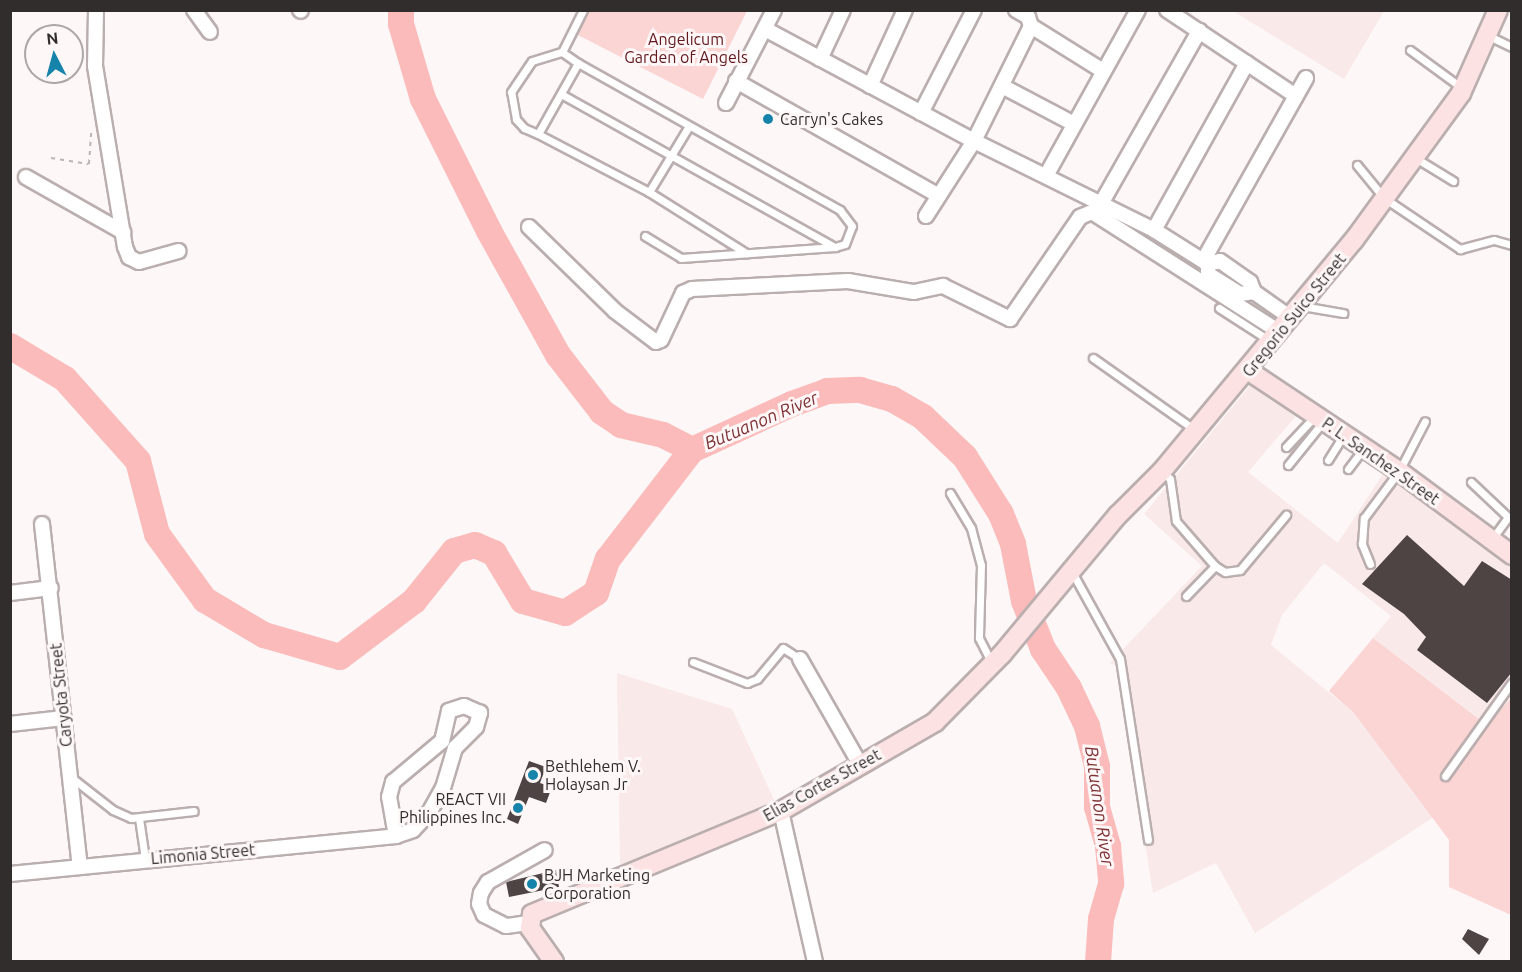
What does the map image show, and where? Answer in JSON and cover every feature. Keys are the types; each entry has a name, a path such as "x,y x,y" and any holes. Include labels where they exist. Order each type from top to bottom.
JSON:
{"street":[{"path":"96,10 95,66 129,257 138,262 179,251"},
{"path":"194,10 210,32"},
{"path":"726,103 774,10"},
{"path":"820,59 843,10"},
{"path":"870,86 905,10"},
{"path":"921,113 974,10"},
{"path":"1016,10 1028,17 1031,26 1103,71"},
{"path":"1047,174 1138,10"},
{"path":"1167,10 1296,96"},
{"name":"Gregorio Suico Street","path":"1052,593 1249,371 1384,198 1463,89 1489,36 1493,13"},
{"path":"926,216 974,141 1031,26"},
{"path":"765,29 974,141 1102,202 1154,230 1205,262"},
{"path":"1102,202 1199,32"},
{"path":"1154,230 1247,63"},
{"path":"1286,325 1254,292 1236,291 1208,274 1205,262 1306,78"},
{"path":"736,81 939,196"},
{"path":"1002,86 1074,124"},
{"path":"26,177 123,232"},
{"path":"529,227 615,311 656,342 661,340 682,293 692,289 848,281 914,292 943,285 1010,319 1080,217 1092,212 1286,325"},
{"name":"P. L. Sanchez Street","path":"1249,371 1400,471 1512,555"},
{"name":"Caryota Street","path":"42,524 51,588 80,866"},
{"path":"10,593 51,588"},
{"name":"Elias Cortes Street","path":"528,923 532,914 781,811 935,722 997,659 1052,593"},
{"path":"800,659 860,764"},
{"path":"396,836 389,797 393,782 442,741 449,711 464,706 473,708 481,720 455,748 442,741"},
{"path":"10,724 64,718"},
{"name":"Limonia Street","path":"10,874 396,836 413,830 429,813 443,788 455,748"},
{"path":"781,811 815,962"},
{"path":"546,850 488,882 481,893 479,904 484,915 506,926 528,923 554,962"}],"lane":[{"path":"584,10 562,52 532,61 511,92 516,119 524,128 649,192 746,254"},
{"path":"1489,36 1512,47"},
{"path":"1410,51 1463,89"},
{"path":"562,52 840,210 852,226 845,244 835,248 681,258 645,236"},
{"path":"538,134 578,63"},
{"path":"561,94 835,248"},
{"path":"649,192 689,126"},
{"path":"1414,157 1453,181"},
{"path":"1357,165 1384,198 1460,249 1494,240 1512,245"},
{"path":"1219,308 1286,325 1343,313"},
{"path":"1093,358 1197,431"},
{"path":"1286,447 1319,418"},
{"path":"1288,465 1319,418"},
{"path":"1370,564 1362,544 1361,526 1400,471 1425,422"},
{"path":"1328,460 1344,434"},
{"path":"1348,469 1364,448"},
{"path":"1162,471 1170,479 1176,521 1215,566 1225,572 1240,570 1286,515"},
{"path":"1471,482 1508,517 1492,541"},
{"path":"950,493 971,528 981,565 976,617 979,638 997,659"},
{"path":"1186,596 1215,566"},
{"path":"1071,570 1120,659 1148,840"},
{"path":"693,662 747,683 756,680 783,648 790,649 800,659"},
{"path":"1445,776 1512,682"},
{"path":"70,777 123,816 139,818 194,812"},
{"path":"139,818 145,859"}],"path":[{"path":"51,158 89,164 92,121"}],"shaded area":[{"path":"1233,11 1384,11 1344,79"},
{"path":"1254,381 1301,410 1248,472 1338,543 1384,472 1511,566 1511,694 1488,725 1373,638 1391,616 1324,563 1282,615 1271,645 1354,713 1434,817 1255,933 1216,863 1153,893 1117,666 1110,663 1202,566 1144,514"},
{"path":"617,673 732,709 777,806 620,866"}],"green space":[{"name":"Angelicum Garden of Angels","path":"578,11 747,11 703,99 568,30"},
{"path":"1373,638 1487,725 1511,698 1511,915 1449,887 1449,840 1354,713 1329,691"}],"building":[{"path":"1407,535 1464,586 1482,561 1512,580 1512,672 1487,703 1417,650 1426,637 1404,614 1362,584"},
{"name":"Bethlehem V. Holaysan Jr","path":"529,761 546,767 540,783 552,787 546,803 529,797 518,824 507,819"},
{"name":"BJH Marketing Corporation","path":"556,870 559,887 509,897 506,882"},
{"path":"1468,929 1489,939 1479,955 1462,939"}],"waterway":[{"name":"Butuanon River","path":"401,10 401,24 423,99 489,231 558,355 602,412 621,425 663,435 692,450 792,404 827,391 860,390 892,399 923,417 965,457 1001,514 1013,544 1024,601 1043,649 1069,688 1087,726 1097,766 1097,807 1108,846 1111,884 1101,919 1098,962"},
{"path":"10,346 65,379 138,461 157,534 205,600 264,635 340,657 414,601 454,551 475,545 494,553 523,601 565,613 596,593 608,559 692,450"}],"place":[{"name":"Carryn's Cakes","path":"768,119"},
{"name":"Bethlehem V. Holaysan Jr","path":"533,775"},
{"name":"REACT VII Philippines Inc.","path":"518,808"},
{"name":"BJH Marketing Corporation","path":"532,884"}]}
